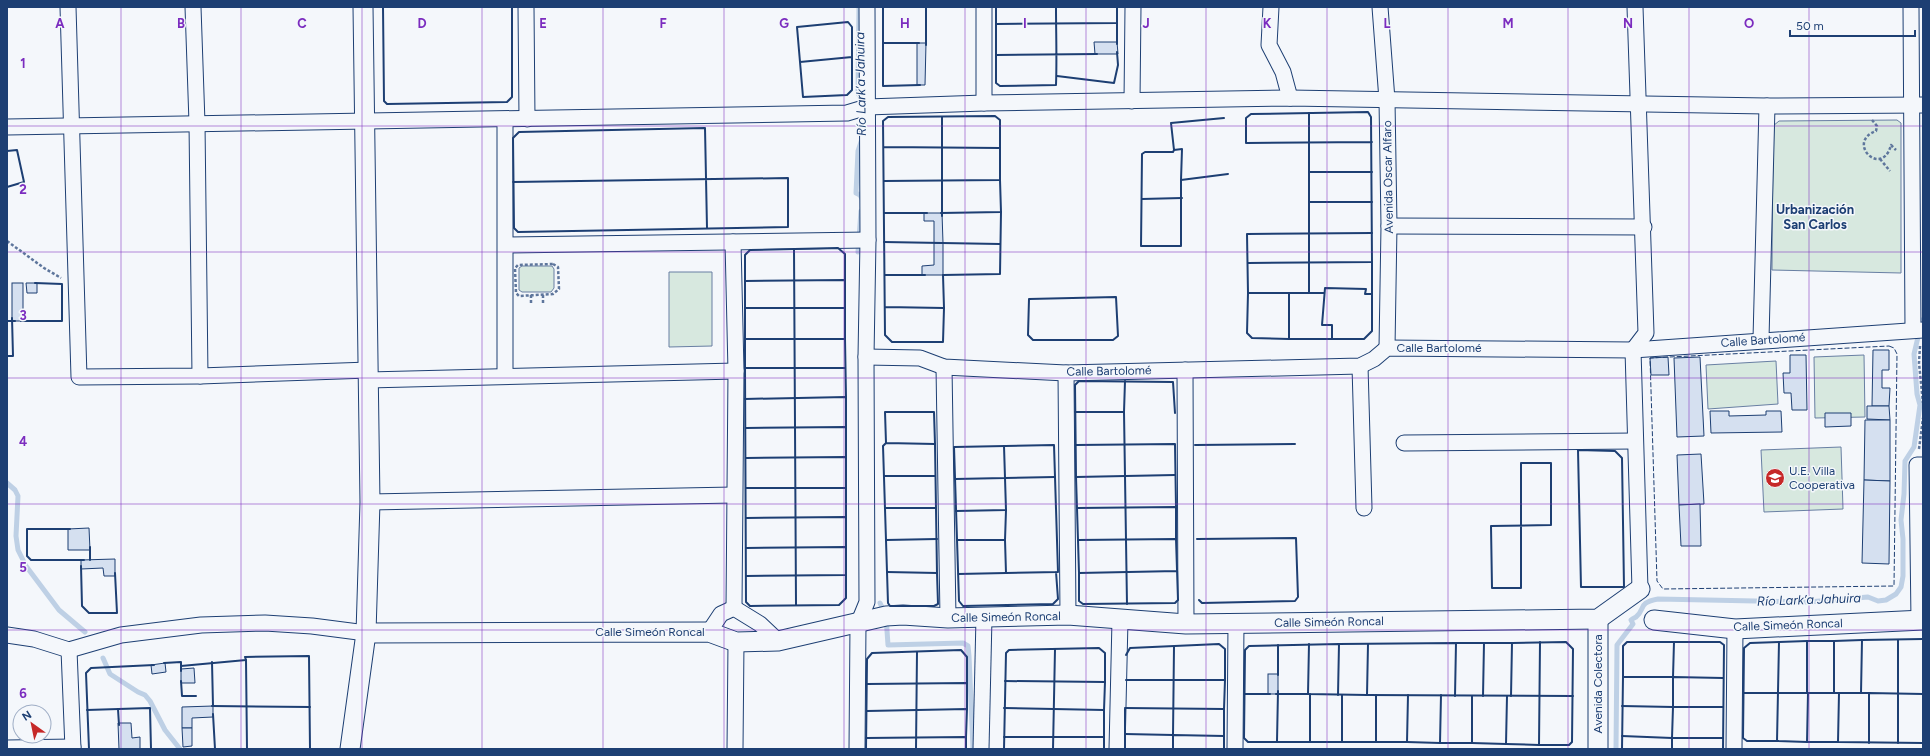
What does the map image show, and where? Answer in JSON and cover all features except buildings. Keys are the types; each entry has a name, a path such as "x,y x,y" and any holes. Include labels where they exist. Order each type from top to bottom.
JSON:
{"street":[{"path":"68,7 78,377 368,375 505,376 736,372"},
{"path":"193,7 197,123 200,376"},
{"path":"350,749 366,633 370,502 363,7"},
{"path":"526,7 527,119"},
{"path":"857,749 858,624 866,602 866,358 868,240 867,7"},
{"path":"984,7 984,102"},
{"path":"1132,101 1133,7"},
{"path":"1271,7 1269,46 1283,72 1290,98"},
{"name":"Avenida Oscar Alfaro","path":"1380,7 1386,100 1389,226 1387,348"},
{"path":"1598,620 1640,589 1633,350 1646,333 1644,227 1634,7"},
{"path":"1911,7 1917,105 1912,156 1919,334"},
{"path":"7,127 197,123 505,120 847,113 867,107 984,102 1290,98 1767,106 1917,105"},
{"path":"1761,340 1767,106"},
{"path":"505,120 505,376"},
{"path":"1389,226 1644,227"},
{"path":"506,245 868,240"},
{"path":"733,242 736,372 734,608"},
{"name":"Calle Bartolomé","path":"866,358 920,358 944,367 1066,373 1360,366 1374,359 1387,348 1633,350 1761,340 1919,334"},
{"path":"1360,366 1364,508"},
{"path":"944,367 948,618"},
{"path":"1185,370 1186,624"},
{"path":"1066,373 1068,615"},
{"path":"1404,442 1635,441"},
{"path":"1920,465 1921,620"},
{"path":"370,502 734,495"},
{"path":"709,632 721,614 734,608"},
{"path":"734,608 760,624 778,641"},
{"name":"Calle Simeón Roncal","path":"366,633 709,632 736,642 778,641 858,624 886,616 903,615 948,618 1068,615 1186,624 1598,620"},
{"path":"981,749 984,617"},
{"path":"1117,749 1120,620"},
{"name":"Avenida Colectora","path":"1598,620 1598,749"},
{"name":"Calle Simeón Roncal","path":"1654,620 1735,629 1921,620"},
{"path":"7,634 34,639 69,650 121,635 201,625 265,623 312,626 366,633"},
{"path":"1235,749 1236,623"},
{"path":"1734,749 1735,629"},
{"path":"736,642 736,749"},
{"path":"7,748 73,748 69,650"}],"path":[{"path":"1871,106 1872,120 1877,126 1876,130 1866,135 1864,146 1868,155 1874,159 1880,159 1886,156 1891,145 1900,156 1912,156"},
{"path":"1880,159 1890,170"},
{"path":"7,241 76,289"},
{"path":"553,264 558,267 559,289 553,294 543,295 519,296 516,293 515,268 518,265 553,264"},
{"path":"531,295 531,305"},
{"path":"543,295 543,304"},
{"path":"1919,334 1919,363 1923,403"},
{"path":"1920,465 1923,418"}],"shaded area":[{"path":"1897,120 1901,123 1901,273 1772,270 1773,126 1779,121"},
{"path":"522,266 552,266 554,269 554,288 551,292 522,292 519,290 519,268"},
{"path":"669,272 712,272 712,346 669,347"},
{"path":"1864,355 1865,417 1815,418 1814,357"},
{"path":"1776,361 1778,404 1708,409 1706,365"},
{"path":"1841,447 1843,509 1764,512 1761,450"}],"waterway":[{"name":"Río Lark’a Jahuira","path":"859,7 858,93 862,101"},
{"name":"Río Lark’a Jahuira","path":"862,139 858,151 856,193 860,195 863,201"},
{"name":"Río Lark’a Jahuira","path":"858,252 861,211"},
{"name":"Río Lark’a Jahuira","path":"1616,749 1617,645 1633,624 1631,620 1639,614 1644,604 1647,602 1658,599 1808,602 1868,597 1878,601 1886,600 1896,594 1901,587 1903,576 1903,539 1901,520 1904,494 1905,461 1914,447 1920,405 1917,394 1914,354 1922,320"},
{"name":"Río Lark’a Jahuira","path":"7,483 15,490 18,496 16,536 18,550 26,566 59,610 85,632"},
{"path":"880,603 886,616 888,645 963,643 968,646 973,749"},
{"name":"Río Lark’a Jahuira","path":"103,658 110,674 145,695 150,701 165,730 180,749"}],"fence":[{"path":"1889,346 1894,348 1897,354 1894,586 1663,589 1657,581 1650,358 1889,346"}],"wall":[{"path":"383,7 384,101 387,104 507,102 512,97 512,7"},
{"path":"697,7 715,7"},
{"path":"883,7 883,86 920,85"},
{"path":"926,7 926,45"},
{"path":"996,7 996,55"},
{"path":"1056,7 1056,17 1056,46 1056,56 1056,85 1000,86 996,83 996,55 1097,54"},
{"path":"996,24 1117,23 1117,7"},
{"path":"800,62 803,97 847,95 852,90 852,27 848,22 797,27 800,62 852,57"},
{"path":"1117,23 1117,44"},
{"path":"883,43 919,43"},
{"path":"1057,76 1114,83 1118,65 1117,52"},
{"path":"1248,263 1372,262 1371,117 1368,112 1251,114 1246,118 1246,143 1372,142"},
{"path":"1309,113 1309,202"},
{"path":"884,147 1000,148 1000,120 995,116 888,117 883,121 885,335 892,342 943,342 944,308 885,307"},
{"path":"942,117 942,216"},
{"path":"1224,118 1171,123 1174,150 1182,149 1181,180 1228,174"},
{"path":"513,182 788,178 788,227 518,232 514,228 513,138 519,132 705,128 707,228"},
{"path":"884,181 1000,180 1000,148"},
{"path":"7,151 17,150 24,182 7,187"},
{"path":"1174,150 1173,152 1145,152 1142,154 1141,246 1181,246 1181,180"},
{"path":"1309,172 1372,172"},
{"path":"941,213 1001,212 1000,180"},
{"path":"1142,199 1182,198"},
{"path":"1372,202 1309,202 1309,213 1309,225 1309,236 1309,293 1248,293 1247,234 1372,233"},
{"path":"944,308 943,275 1000,274 1001,212"},
{"path":"884,213 927,213"},
{"path":"884,242 1000,244"},
{"path":"845,280 845,254 838,248 750,250 745,255 745,368 845,368"},
{"path":"794,249 796,605"},
{"path":"1332,339 1332,325 1322,325 1325,288 1366,289 1365,294 1372,294 1372,262"},
{"path":"885,275 925,275"},
{"path":"745,281 845,280 845,308"},
{"path":"21,321 62,321 62,284 35,283"},
{"path":"1248,293 1247,333 1252,338 1289,339"},
{"path":"1289,293 1289,339 1364,339 1372,331 1372,294"},
{"path":"1309,293 1324,293"},
{"path":"1116,297 1118,336 1113,340 1033,340 1028,335 1029,299 1116,297"},
{"path":"745,308 845,308 845,339"},
{"path":"7,356 13,356 12,318"},
{"path":"7,321 15,321"},
{"path":"745,339 845,339 846,397"},
{"path":"745,368 746,602 750,606 839,605 846,598 846,575"},
{"path":"1076,477 1075,385 1079,381 1173,382 1175,413"},
{"path":"1124,412 1125,381"},
{"path":"745,399 846,397 846,427"},
{"path":"886,443 935,444 934,412 885,412 886,443 883,446 888,603 890,606 934,606 938,604 937,573"},
{"path":"1075,412 1124,412 1127,604"},
{"path":"746,428 846,427 846,457"},
{"path":"887,572 937,573 935,444"},
{"path":"1076,445 1175,444 1176,507"},
{"path":"1195,445 1295,444"},
{"path":"958,574 1058,572 1054,445 954,447 959,601 963,606 1053,604 1058,599 1056,572"},
{"path":"955,479 1005,478 1004,446"},
{"path":"1578,450 1615,451 1622,458 1624,587 1581,587 1578,450"},
{"path":"746,458 846,457 846,488"},
{"path":"1521,588 1492,588 1491,526 1551,525 1551,463 1521,463 1521,588"},
{"path":"1078,540 1076,477 1175,475"},
{"path":"884,476 935,476"},
{"path":"956,511 1006,510 1005,478 1055,477"},
{"path":"746,488 846,488 846,517"},
{"path":"1077,508 1176,507 1176,539"},
{"path":"885,508 936,508"},
{"path":"1005,540 1006,510"},
{"path":"746,518 846,517 846,547"},
{"path":"70,529 27,529 27,556 31,560 84,560"},
{"path":"1197,539 1296,538 1298,597 1295,601 1202,603 1199,600"},
{"path":"886,540 937,539"},
{"path":"1079,573 1078,540 1176,539 1178,600 1175,603 1083,604 1079,601 1079,573 1177,571"},
{"path":"957,540 1005,540 1006,573"},
{"path":"90,547 90,560"},
{"path":"746,548 846,547 846,575 746,576"},
{"path":"81,566 82,606 89,613 117,613 115,573"},
{"path":"1861,693 1862,640 1923,639"},
{"path":"1834,693 1834,641 1862,640"},
{"path":"1898,640 1898,743"},
{"path":"1807,641 1779,642 1777,741 1807,742"},
{"path":"1807,693 1807,641 1834,641"},
{"path":"1506,744 1539,745 1540,642"},
{"path":"1512,643 1566,642 1573,649 1572,742 1569,745 1539,745"},
{"path":"1623,677 1623,646 1627,642 1720,642 1724,645 1723,749"},
{"path":"1622,749 1623,677 1673,677 1674,642"},
{"path":"1777,741 1747,741 1743,738 1744,648 1750,643 1779,642"},
{"path":"1456,643 1484,643 1483,696"},
{"path":"1339,644 1456,643 1455,696"},
{"path":"1484,643 1512,643 1511,696"},
{"path":"1126,655 1130,648 1219,644 1225,649 1225,680"},
{"path":"1309,644 1308,694 1367,695 1368,644"},
{"path":"1338,695 1339,644 1249,646 1245,650 1244,738 1248,742 1342,742 1342,695"},
{"path":"1278,645 1278,675"},
{"path":"1125,734 1173,735 1174,647"},
{"path":"1004,749 1006,653 1009,650 1099,648 1105,653 1105,682"},
{"path":"1053,749 1055,649"},
{"path":"866,749 867,659 872,653 961,650 967,657 967,683"},
{"path":"916,749 917,652"},
{"path":"181,671 181,666 246,660 245,657 309,656 310,749"},
{"path":"246,660 247,749"},
{"path":"164,663 181,662 181,666"},
{"path":"212,662 213,706"},
{"path":"89,749 86,673 91,668 154,665"},
{"path":"1622,706 1673,707 1673,677 1723,678"},
{"path":"1126,680 1225,680 1224,709"},
{"path":"181,681 182,696 196,696"},
{"path":"1005,681 1105,682 1104,710"},
{"path":"867,684 967,683 967,709"},
{"path":"1277,741 1278,691"},
{"path":"1744,693 1869,693"},
{"path":"1808,693 1807,742 1838,742"},
{"path":"1839,693 1838,742 1923,743"},
{"path":"1869,743 1869,693 1923,694"},
{"path":"1245,694 1270,694"},
{"path":"1276,694 1308,694"},
{"path":"1310,694 1310,741"},
{"path":"1367,695 1573,696"},
{"path":"1342,742 1376,742 1376,695"},
{"path":"1376,742 1407,742 1408,695"},
{"path":"1407,742 1440,743 1441,695"},
{"path":"1440,743 1472,743 1472,696"},
{"path":"1472,743 1506,744 1507,696"},
{"path":"212,706 310,707"},
{"path":"1622,736 1672,738 1673,707 1723,707"},
{"path":"87,710 150,708 151,749"},
{"path":"1004,708 1104,710 1104,737"},
{"path":"1125,708 1224,709 1224,749"},
{"path":"118,709 119,725"},
{"path":"867,711 967,709 966,737"},
{"path":"1125,709 1125,749"},
{"path":"213,714 215,749"},
{"path":"1173,749 1173,735 1224,736"},
{"path":"866,738 966,737 966,749"},
{"path":"1004,737 1104,737 1104,749"},
{"path":"1672,749 1672,738 1723,738"}],"place":[{"name":"U.E. Villa Cooperativa","path":"1775,478"}],"district":[{"name":"Urbanización San Carlos","path":"1815,216"}]}
